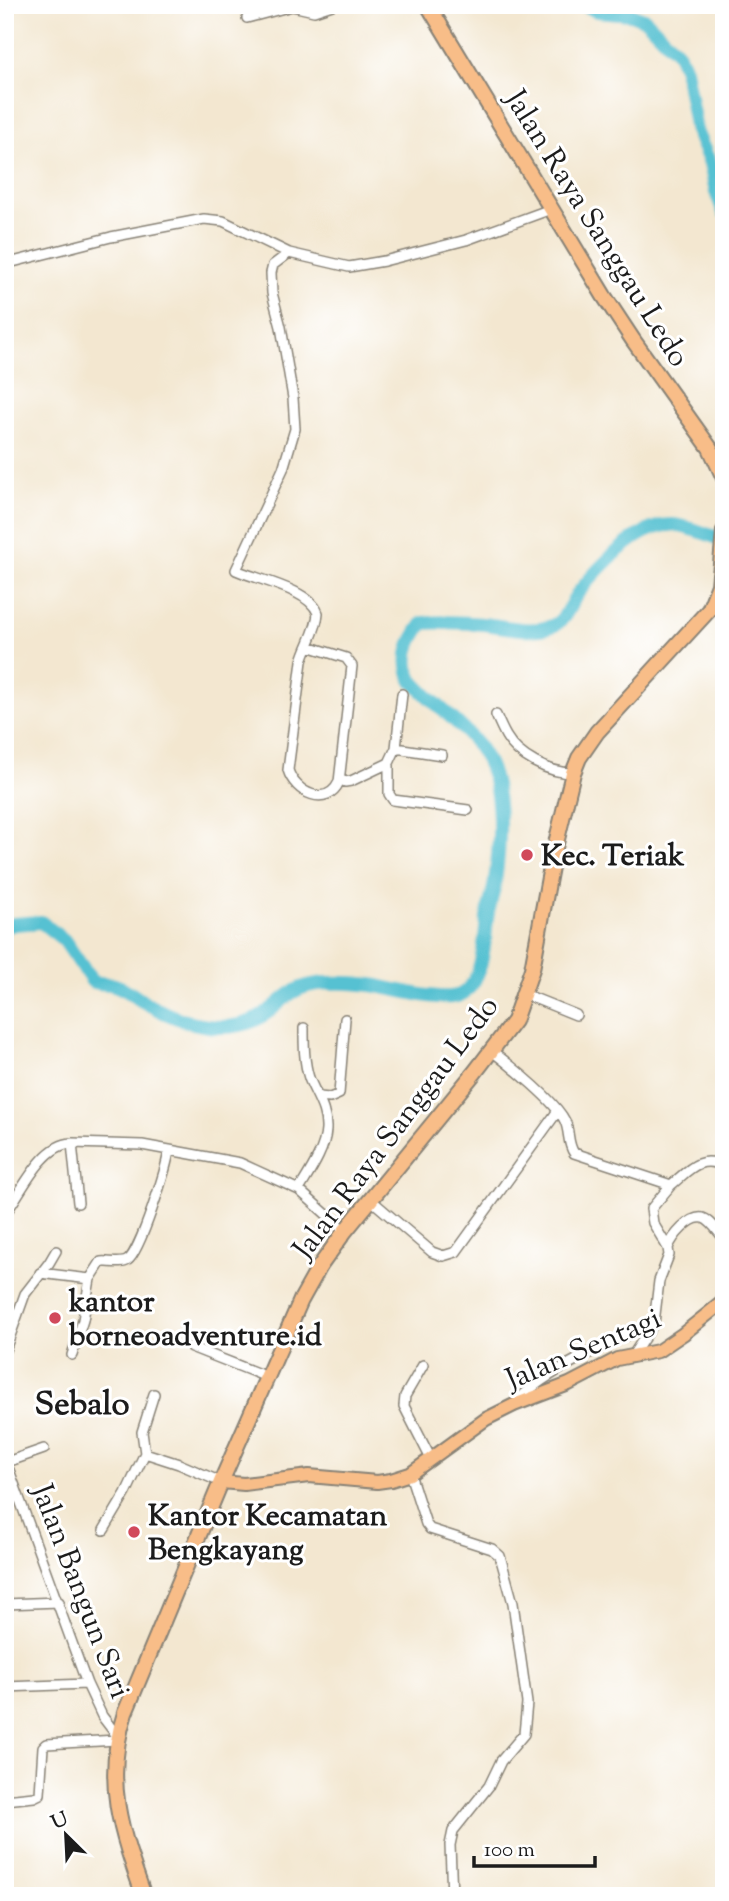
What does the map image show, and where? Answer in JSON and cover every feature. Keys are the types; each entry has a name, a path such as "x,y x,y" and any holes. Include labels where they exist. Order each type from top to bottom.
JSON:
{"highway":[{"name":"Jalan Raya Sanggau Ledo","path":"428,5 633,340 710,448 724,478"},
{"name":"Jalan Raya Sanggau Ledo","path":"144,1896 118,1812 114,1767 117,1739 125,1713 220,1482 313,1276 370,1199 514,1021 532,969 553,856 579,758 597,732 709,610 721,586 724,531"}],"main road":[{"name":"Jalan Sentagi","path":"220,1482 244,1484 309,1476 377,1482 410,1474 486,1419 514,1405 569,1384 609,1362 658,1351 724,1301"}],"street":[{"path":"247,18 292,6 314,11 332,5"},
{"path":"5,264 111,237 204,219 223,221 289,253 338,266 357,266 466,240 551,209"},
{"path":"289,253 273,265 271,273 272,293 281,327 293,398 295,429 283,469 236,570 298,593 313,604 318,617 307,646 299,674 288,773 303,790 320,796 334,791 340,779 352,666 346,658 307,646"},
{"path":"402,694 396,747 389,763 389,794 393,800 468,810"},
{"path":"496,715 506,737 529,758 555,771 573,773"},
{"path":"396,747 442,755"},
{"path":"340,779 351,781 389,763"},
{"path":"524,994 576,1015"},
{"path":"319,1097 330,1098 339,1094 345,1019"},
{"path":"299,1190 325,1136 324,1112 305,1063 304,1028"},
{"path":"492,1051 524,1077 557,1112 565,1122 574,1153 671,1185"},
{"path":"370,1199 432,1252 440,1256 452,1254 475,1227 557,1112"},
{"path":"72,1143 78,1203"},
{"path":"5,1214 47,1155 62,1145 142,1144 235,1162 256,1169 299,1190 345,1231"},
{"path":"72,1355 83,1320 90,1279 101,1262 124,1262 131,1257 157,1194 169,1150"},
{"path":"668,1248 654,1226 651,1209 671,1185 702,1161 710,1161 724,1167"},
{"path":"633,1355 654,1323 657,1291 668,1260 668,1248 675,1233 700,1218 721,1234"},
{"path":"5,1350 25,1294 56,1251"},
{"path":"40,1273 90,1279"},
{"path":"514,1405 536,1384 654,1323"},
{"path":"191,1347 267,1377"},
{"path":"423,1365 405,1396 404,1406 431,1459"},
{"path":"104,1530 145,1453 142,1432 153,1394"},
{"path":"6,1460 44,1449"},
{"path":"145,1453 220,1482"},
{"name":"Jalan Bangun Sari","path":"6,1460 87,1684 102,1716 117,1739"},
{"path":"410,1474 430,1529 492,1549 503,1560 513,1603 527,1698 524,1734 501,1760 489,1786 451,1835 452,1896"},
{"path":"5,1604 59,1602"},
{"path":"5,1687 87,1684"},
{"path":"5,1800 40,1794 46,1744 117,1739"}],"waterway":[{"path":"583,5 597,11 631,14 646,20 678,53 685,69 696,131 710,163 716,192 724,212"},
{"path":"5,927 41,922 64,940 92,981 121,987 170,1015 198,1024 227,1027 241,1025 264,1015 297,990 318,984 365,984 441,997 460,995 474,981 481,961 497,868 498,804 492,774 480,749 412,680 408,657 414,636 423,623 468,623 527,629 557,624 578,593 608,560 633,539 659,527 685,527 724,540"}],"place":[{"name":"Kec. Teriak","path":"527,855"},
{"name":"kantor borneoadventure.id","path":"55,1318"},
{"name":"Kantor Kecamatan Bengkayang","path":"134,1532"}],"district":[{"name":"Sebalo","path":"82,1402"}]}
